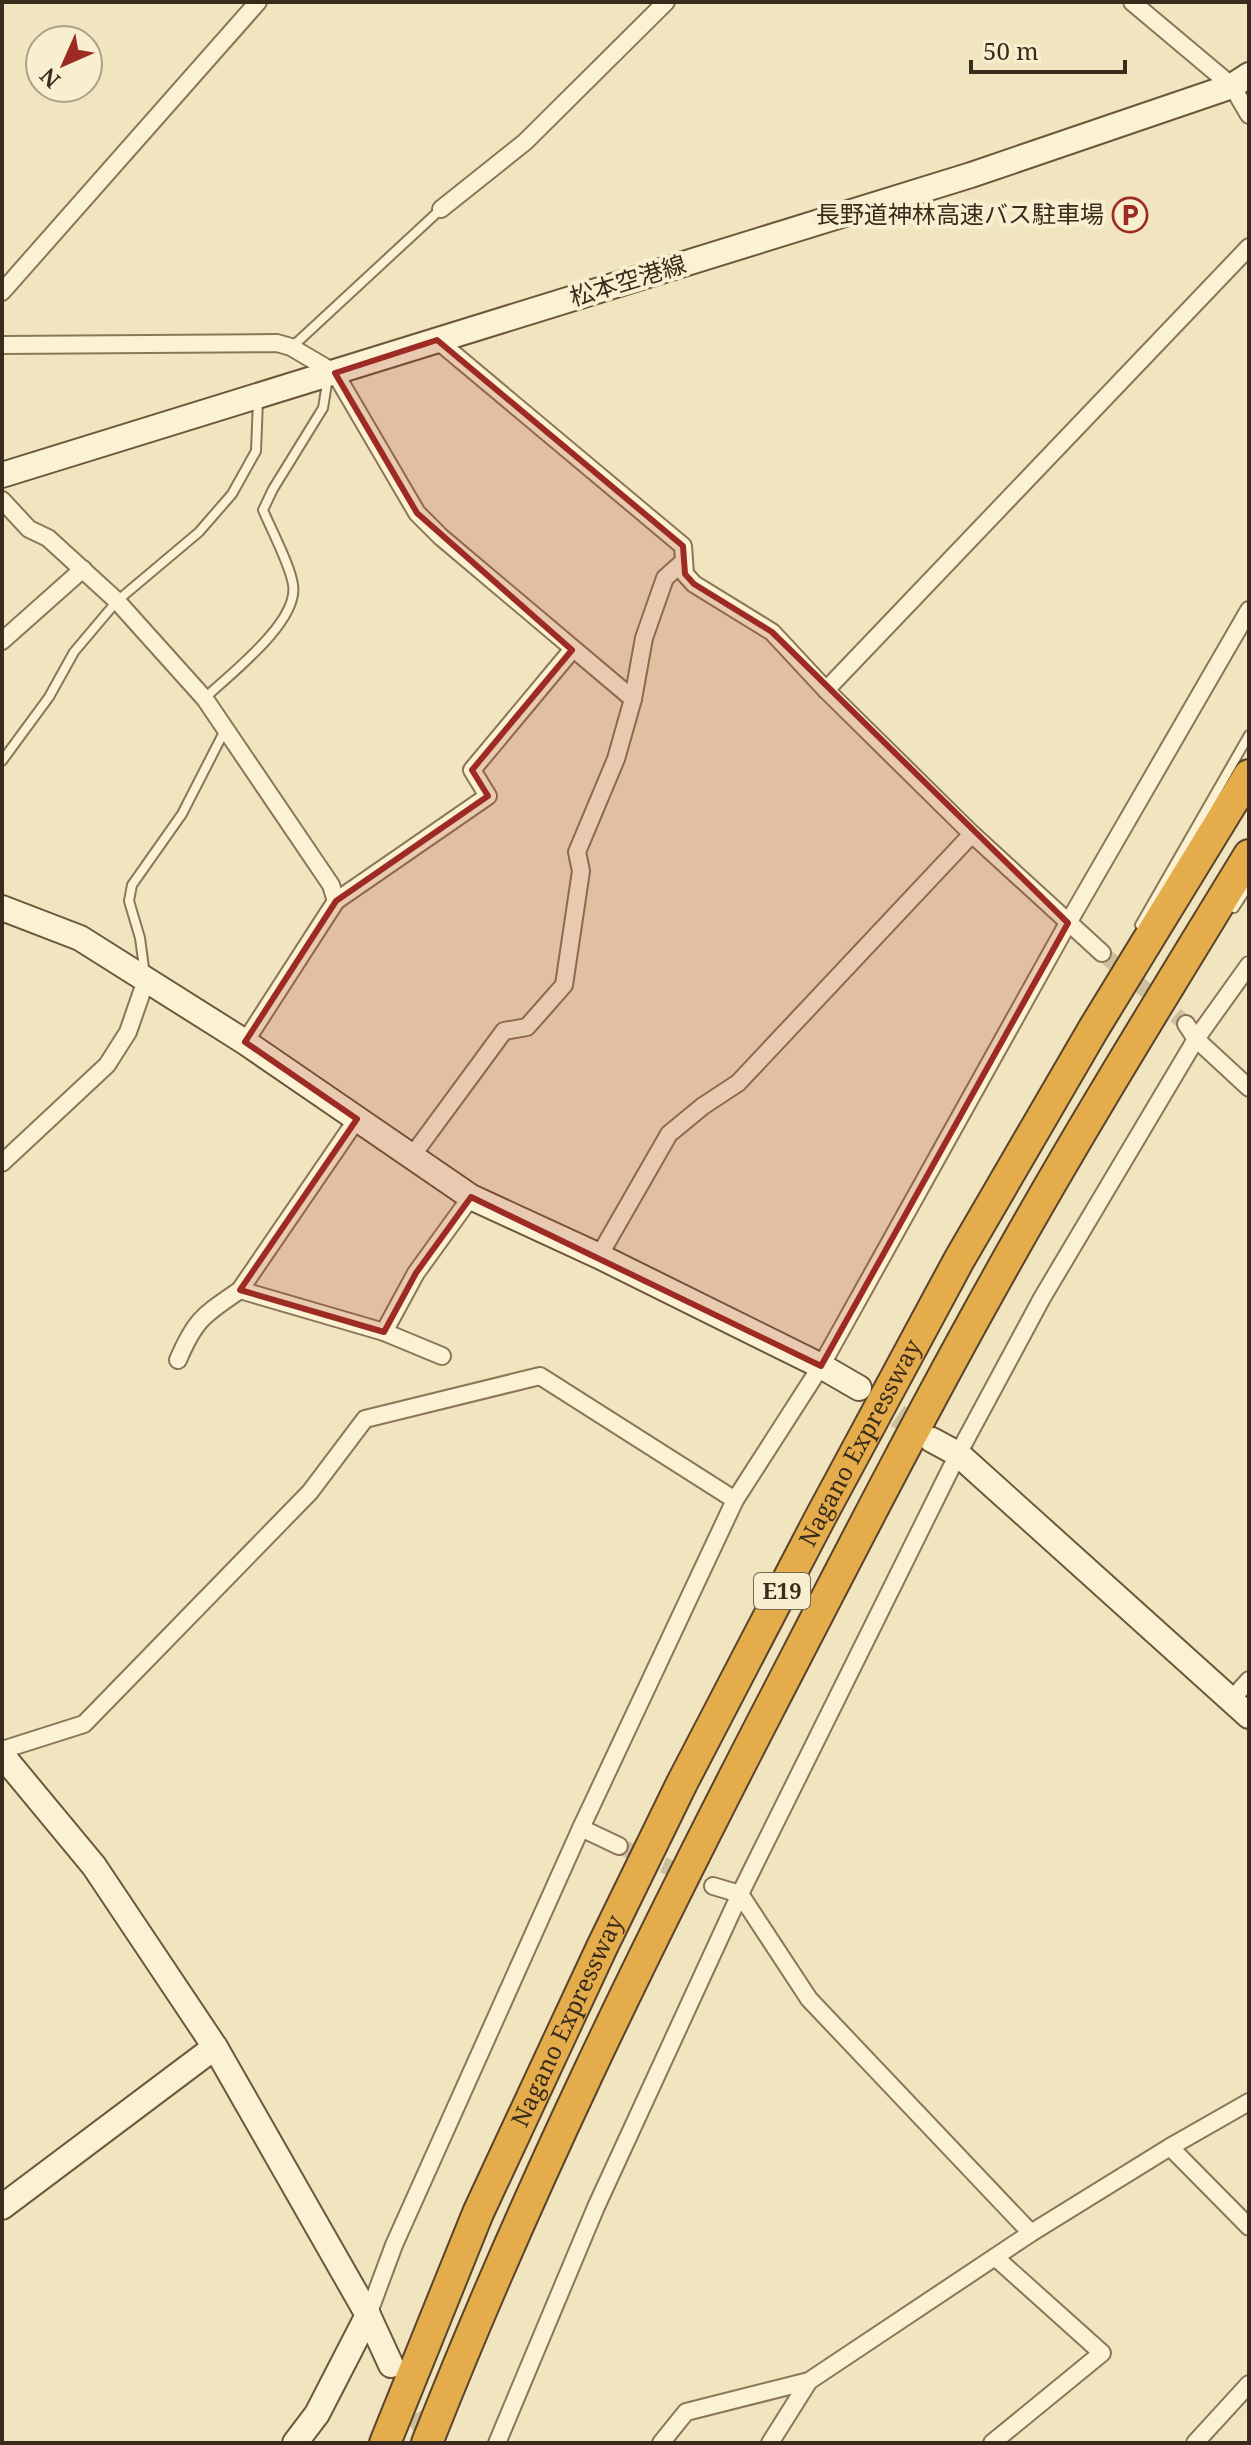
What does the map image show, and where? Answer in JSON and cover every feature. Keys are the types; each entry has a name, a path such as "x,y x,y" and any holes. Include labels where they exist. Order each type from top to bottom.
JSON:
{"highway":[{"name":"Nagano Expressway","path":"385,2443 478,2213 682,1783 959,1260 1094,1028 1249,775"},
{"name":"Nagano Expressway","path":"427,2443 514,2230 720,1802 995,1280 1100,1098 1249,855"}],"street":[{"path":"2,292 258,2"},
{"path":"441,209 525,142 666,2"},
{"path":"1132,2 1240,80 1249,115"},
{"name":"松本空港線","path":"2,475 971,175 1240,80"},
{"path":"826,690 1249,247"},
{"path":"437,340 683,546 685,574 694,584 772,632 826,690 972,834 1102,953"},
{"path":"2,345 277,343 291,347 332,374 417,513 572,650 633,699"},
{"path":"2,500 29,529 48,538 117,601 205,699 331,885 336,901"},
{"path":"412,1156 504,1031 527,1027 564,985 581,871 577,852 616,759 633,699 644,638 665,578 683,562"},
{"path":"2,641 83,569"},
{"path":"295,2443 317,2414 368,2315 394,2245 581,1828 735,1500 821,1366 1068,923 1249,610"},
{"path":"245,1042 336,901 488,796 472,770 572,650"},
{"path":"599,1256 669,1134 738,1083 972,834"},
{"path":"2,908 80,938 245,1042 471,1197 599,1256 821,1366 859,1388"},
{"path":"497,2443 596,2207 740,1894 958,1454 1042,1298 1196,1039 1249,965"},
{"path":"2,1163 107,1065 128,1032 146,980"},
{"path":"1186,1024 1196,1039 1249,1088"},
{"path":"178,1360 200,1317 240,1290 357,1119"},
{"path":"384,1332 416,1273 471,1197"},
{"path":"240,1290 384,1332 442,1356"},
{"path":"391,2365 368,2315 215,2047 94,1866 2,1753 84,1724 310,1492 365,1419 540,1376 735,1500"},
{"path":"932,1440 958,1454 1240,1708 1249,1680"},
{"path":"581,1828 619,1846"},
{"path":"713,1886 740,1894 809,1999 1031,2233"},
{"path":"2,2207 215,2047"},
{"path":"661,2443 686,2412 809,2381 1031,2233 1249,2102"},
{"path":"1170,2147 1249,2227"},
{"path":"992,2443 1102,2353 995,2257"},
{"path":"777,2440 809,2381"},
{"path":"1195,2443 1249,2384"}],"lane":[{"path":"291,347 441,209"},
{"path":"205,699 274,632 289,610 294,586 263,510 323,408 332,374"},
{"path":"2,761 49,697 74,652 117,601 199,532 232,494 256,451 259,395"},
{"path":"146,980 140,938 129,901 132,885 182,814 225,730"},
{"path":"1137,930 1249,735"},
{"path":"1224,923 1249,885"},
{"path":"1094,1028 1124,958"},
{"path":"1100,1098 1158,1024"}],"highlighted area":[{"path":"437,340 683,546 685,574 694,584 772,632 1068,923 821,1366 471,1197 416,1273 384,1332 240,1290 357,1119 245,1042 336,901 488,796 472,770 572,650 417,513 335,373"}],"tunnel":[{"path":"1102,953 1186,1024"},
{"path":"868,1395 930,1438"},
{"path":"619,1846 713,1886"},
{"path":"400,2381 433,2443"}],"place":[{"name":"長野道神林高速バス駐車場","path":"1130,215"}]}
